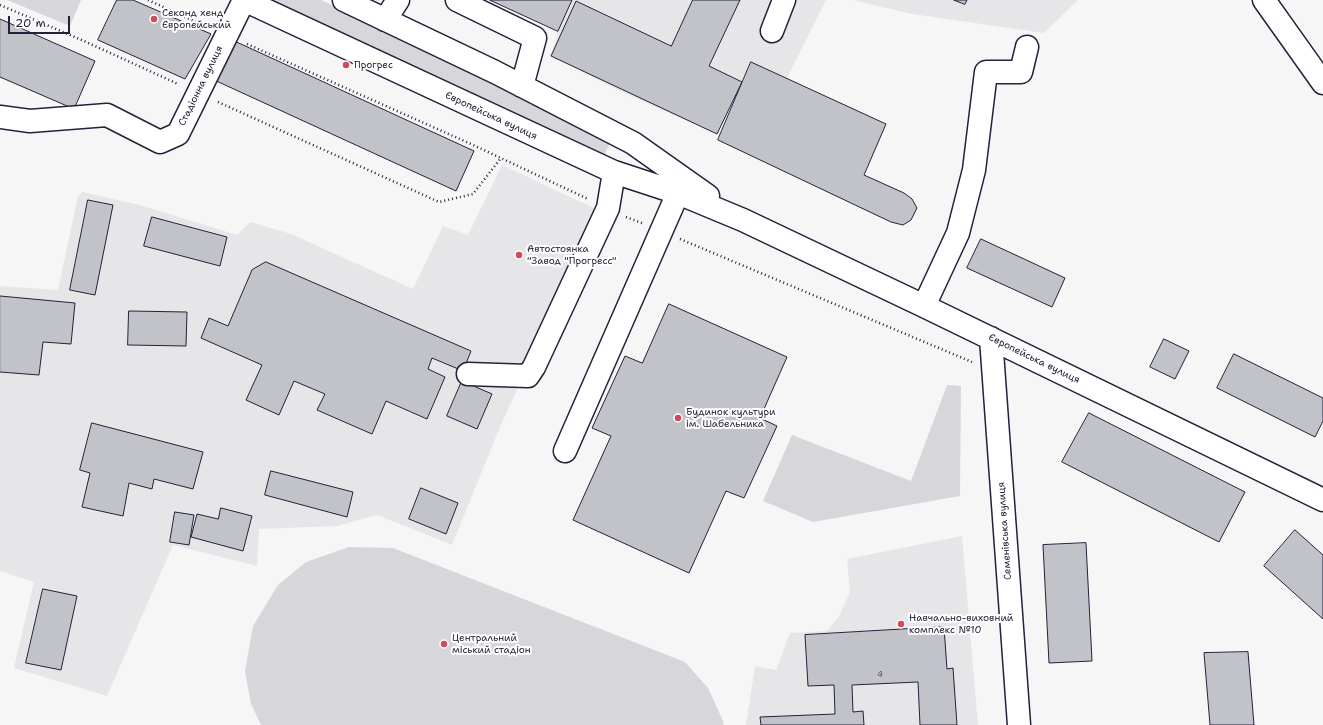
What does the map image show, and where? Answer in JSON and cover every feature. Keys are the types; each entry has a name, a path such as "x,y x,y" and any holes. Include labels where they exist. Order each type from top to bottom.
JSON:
{"street":[{"name":"Стадіонна вулиця","path":"0,117 30,122 107,115 160,142 178,134 244,0"},
{"name":"Європейська вулиця","path":"244,0 614,172 678,193 744,220 991,338 1323,500"},
{"name":"Європейська вулиця","path":"344,0 495,72 632,143 744,220"},
{"path":"385,20 398,0"},
{"path":"457,0 536,38 522,86"},
{"path":"772,31 784,0"},
{"path":"1264,0 1323,83"},
{"path":"924,306 958,233 974,170 986,72 1021,72 1027,47"},
{"path":"468,374 528,376 534,367 608,208 614,172"},
{"path":"565,451 678,193"},
{"name":"Семенівська вулиця","path":"991,338 1019,725"}],"path":[{"path":"148,0 501,158 590,200"},
{"path":"0,6 84,41 439,202 473,194 501,158"}],"shaded area":[{"path":"7,0 81,0 70,26"},
{"path":"268,0 321,0 328,3 611,140 603,159"},
{"path":"490,0 826,0 787,78 751,62 717,134 624,93 551,56 558,31"},
{"path":"853,0 1078,0 1044,33 912,14"},
{"path":"502,165 598,210 500,427 452,545 377,515 337,526 259,529 257,566 173,545 107,696 14,668 34,582 0,571 0,286 58,290 78,196 83,192 140,205 237,235 250,222 291,234 413,289 443,226 468,235"},
{"path":"947,385 961,386 960,496 813,522 763,501 792,435 911,481"},
{"name":"Навчально-виховний комплекс №10","path":"962,536 978,725 746,725 755,666 776,670 790,633 827,631 839,616 850,592 847,559"},
{"name":"Центральний міський стадіон","path":"349,547 393,548 685,662 708,688 724,725 261,725 251,704 245,671 253,626 278,585 306,562"}],"building":[{"path":"117,0 133,0 211,34 185,79 98,40"},
{"path":"490,0 572,0 558,31"},
{"path":"693,0 740,0 709,66 742,82 717,134 551,56 576,1 671,46"},
{"path":"954,0 967,0 965,4"},
{"path":"0,19 95,61 74,109 0,77"},
{"path":"230,39 474,151 456,191 212,79"},
{"path":"751,62 886,124 864,175 904,193 912,199 917,208 911,220 903,225 891,222 718,140"},
{"path":"88,200 113,205 95,295 70,290"},
{"path":"152,217 227,237 220,266 144,246"},
{"path":"981,239 1065,278 1052,307 967,268"},
{"path":"266,262 471,351 463,371 432,358 428,369 445,377 427,419 386,401 372,434 317,410 325,394 294,381 279,415 246,400 262,365 201,338 209,318 228,326 252,270"},
{"path":"0,296 75,303 71,344 43,342 39,375 0,372"},
{"name":"Будинок культури ім. Шабельника","path":"669,304 787,357 760,418 777,426 744,498 726,491 689,573 573,520 611,436 592,428 625,356 642,363"},
{"path":"129,311 187,312 186,346 128,345"},
{"path":"1164,339 1189,351 1175,379 1150,367"},
{"path":"1234,354 1323,398 1323,421 1315,437 1217,388"},
{"path":"462,381 492,394 477,429 447,416"},
{"path":"1089,413 1245,492 1219,542 1062,462"},
{"path":"92,423 203,452 193,489 154,479 152,489 129,483 123,516 82,507 90,473 80,470"},
{"path":"271,471 353,492 347,517 265,495"},
{"path":"421,488 458,503 446,534 409,519"},
{"path":"221,508 252,516 243,551 191,537 197,514 218,519"},
{"path":"175,512 194,515 189,545 170,542"},
{"path":"1295,530 1323,555 1323,619 1264,566"},
{"path":"1086,543 1092,661 1049,663 1043,545"},
{"path":"43,589 77,596 61,670 26,663"},
{"path":"944,627 947,669 953,668 957,725 920,725 918,682 852,685 853,712 863,711 864,725 761,725 760,717 835,714 834,685 808,686 805,635"},
{"path":"1248,652 1254,725 1210,725 1204,653"}],"place":[{"name":"Секонд хенд Європейський","path":"154,19"},
{"name":"Прогрес","path":"346,65"},
{"name":"Автостоянка \"Завод \"Прогресс\"","path":"519,255"},
{"name":"Будинок культури ім. Шабельника","path":"678,418"},
{"name":"Навчально-виховний комплекс №10","path":"901,624"},
{"name":"Центральний міський стадіон","path":"444,644"}]}
